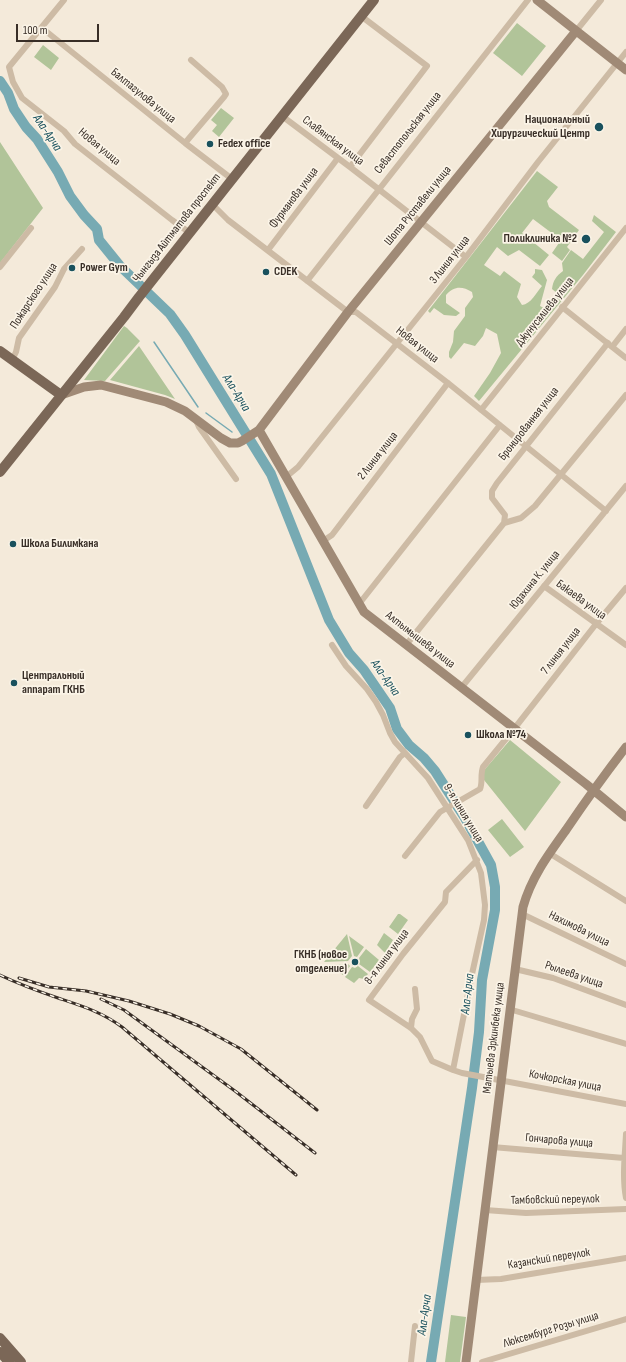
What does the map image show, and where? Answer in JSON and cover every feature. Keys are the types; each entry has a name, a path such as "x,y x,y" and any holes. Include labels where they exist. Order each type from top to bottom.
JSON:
{"main road":[{"name":"Чынгыза Айтматова проспект","path":"0,472 374,0"},
{"path":"0,351 61,395"},
{"path":"0,1338 21,1362"},
{"path":"0,1352 9,1362"}],"street":[{"path":"42,28 64,0"},
{"name":"Севастопольская улица","path":"307,281 528,0"},
{"path":"537,0 626,70"},
{"name":"Шота Руставели улица","path":"257,432 348,312 601,0"},
{"path":"350,167 427,66 361,16"},
{"name":"Новая улица","path":"42,28 9,67 13,82 22,98 64,131 80,148 190,233"},
{"name":"Балтагулова улица","path":"42,28 232,179"},
{"name":"3 Линия улица","path":"286,477 298,468 466,257 538,162 626,52"},
{"path":"185,143 226,94 222,87 191,60"},
{"name":"Славянская улица","path":"282,116 466,257"},
{"name":"Фурманова улица","path":"268,250 338,158"},
{"name":"Новая улица","path":"212,204 224,217 307,281 348,312 356,312 448,383 606,511"},
{"path":"0,267 31,228"},
{"name":"Джунусалиева улица","path":"481,410 562,306 626,228"},
{"name":"Пожарского улица","path":"12,360 16,352 19,338 55,287 64,269 82,249"},
{"path":"562,306 626,358"},
{"name":"Бронированная улица","path":"504,523 505,514 492,498 492,491 497,483 610,345 626,329"},
{"name":"2 Линия улица","path":"323,541 332,535 448,383"},
{"path":"61,395 84,388 101,385 166,402 186,411 226,442 234,443 242,441 257,432"},
{"path":"406,645 504,523 521,518 535,506 626,395"},
{"path":"196,418 196,422 199,427 236,479"},
{"path":"359,604 500,425"},
{"name":"Алтымышева улица","path":"257,432 286,477 364,612 626,817"},
{"name":"Юдахина К. улица","path":"461,688 626,486"},
{"name":"Бакаева улица","path":"544,586 626,645"},
{"name":"7 линия улица","path":"448,808 480,789 482,784 481,775 483,767 626,588"},
{"name":"9-я линия улица","path":"332,645 351,672 372,695 384,715 390,733 395,742 428,778 468,840 477,860 483,884 485,905 484,920 454,1070"},
{"name":"Матыева Эркинбека улица","path":"466,1362 509,1009 525,898 533,880 549,853 593,790 626,747"},
{"path":"366,806 400,757 406,753"},
{"path":"405,856 440,812 448,808"},
{"path":"549,853 626,900"},
{"name":"8-я линия улица","path":"454,1070 432,1061 420,1037 411,1028 369,1000 403,954 445,902 446,892 477,860"},
{"name":"Нахимова улица","path":"522,914 626,964"},
{"name":"Рылеева улица","path":"515,969 553,978 626,1005"},
{"path":"411,1028 412,1019 417,1009 415,989"},
{"path":"509,1009 626,1044"},
{"path":"454,1070 462,1073 501,1080"},
{"name":"Кочкорская улица","path":"501,1080 626,1104"},
{"path":"626,1134 624,1158 626,1198"},
{"name":"Гончарова улица","path":"492,1147 624,1158"},
{"name":"Тамбовский переулок","path":"484,1210 526,1213 626,1210"},
{"name":"Казанский переулок","path":"476,1280 501,1279 626,1258"},
{"name":"Люксембург Розы улица","path":"482,1362 626,1319"},
{"path":"412,1362 415,1326"}],"green space":[{"path":"517,23 546,46 522,76 493,53"},
{"path":"43,45 59,58 51,70 34,57"},
{"path":"221,108 234,118 219,137 212,131 217,125 211,120"},
{"path":"0,142 43,208 0,263"},
{"path":"537,171 558,187 547,201 549,207 579,230 567,247 570,250 562,261 552,253 561,240 533,219 522,233 549,255 540,266 519,250 508,256 497,247 484,265 500,276 504,271 521,284 517,297 522,305 528,303 542,286 532,277 535,273 535,269 542,270 547,280 540,306 546,309 558,294 552,289 553,284 555,279 563,271 562,263 571,250 583,259 604,232 592,221 594,215 616,232 583,275 479,401 474,396 490,373 501,353 497,334 486,328 483,336 475,346 464,343 451,359 449,357 449,352 453,342 454,331 465,316 465,308 473,297 472,292 458,288 452,290 446,295 446,303 460,313 456,316 444,315 434,308 430,313 428,311"},
{"path":"124,326 140,341 105,381 84,380"},
{"path":"139,346 175,399 110,380"},
{"path":"510,740 561,782 525,831 480,775"},
{"path":"502,819 524,847 510,857 488,830"},
{"path":"398,914 408,920 398,934 389,927"},
{"path":"384,933 393,940 385,953 377,945"},
{"path":"347,934 352,956 348,961 324,962"},
{"path":"349,936 364,947 357,957 354,956"},
{"path":"366,949 379,960 370,972 359,964 359,958"},
{"path":"348,964 350,966 343,975 328,965"},
{"path":"358,966 368,974 364,979 359,978 354,983 345,977 352,967 355,968"},
{"path":"451,1315 466,1317 460,1362 445,1362"}],"waterway":[{"name":"Ала-Арча","path":"0,81 8,93 14,109 26,127 37,139 58,172 70,196 97,229 99,240 120,266 170,314 185,335 271,474 329,620 349,653 364,670 390,708 397,729 409,745 424,758 435,771 465,818 491,865 495,887 495,910 482,980 479,1032 472,1088 431,1362"},
{"path":"154,342 198,407"},
{"path":"206,413 232,432"}],"railway":[{"path":"0,975 36,990 92,1010 107,1017 122,1027 296,1175"},
{"path":"19,978 49,987 86,991 129,1001 170,1014 199,1026 241,1049 317,1110"},
{"path":"101,999 124,1010 235,1091 315,1153"}],"place":[{"name":"Национальный Хирургический Центр","path":"599,127"},
{"name":"Fedex office","path":"210,144"},
{"name":"Поликлиника №2","path":"586,239"},
{"name":"Power Gym","path":"72,268"},
{"name":"CDEK","path":"266,272"},
{"name":"Школа Билимкана","path":"13,544"},
{"name":"Центральный аппарат ГКНБ","path":"14,683"},
{"name":"Школа №74","path":"468,735"},
{"name":"ГКНБ (новое отделение)","path":"355,962"}]}
